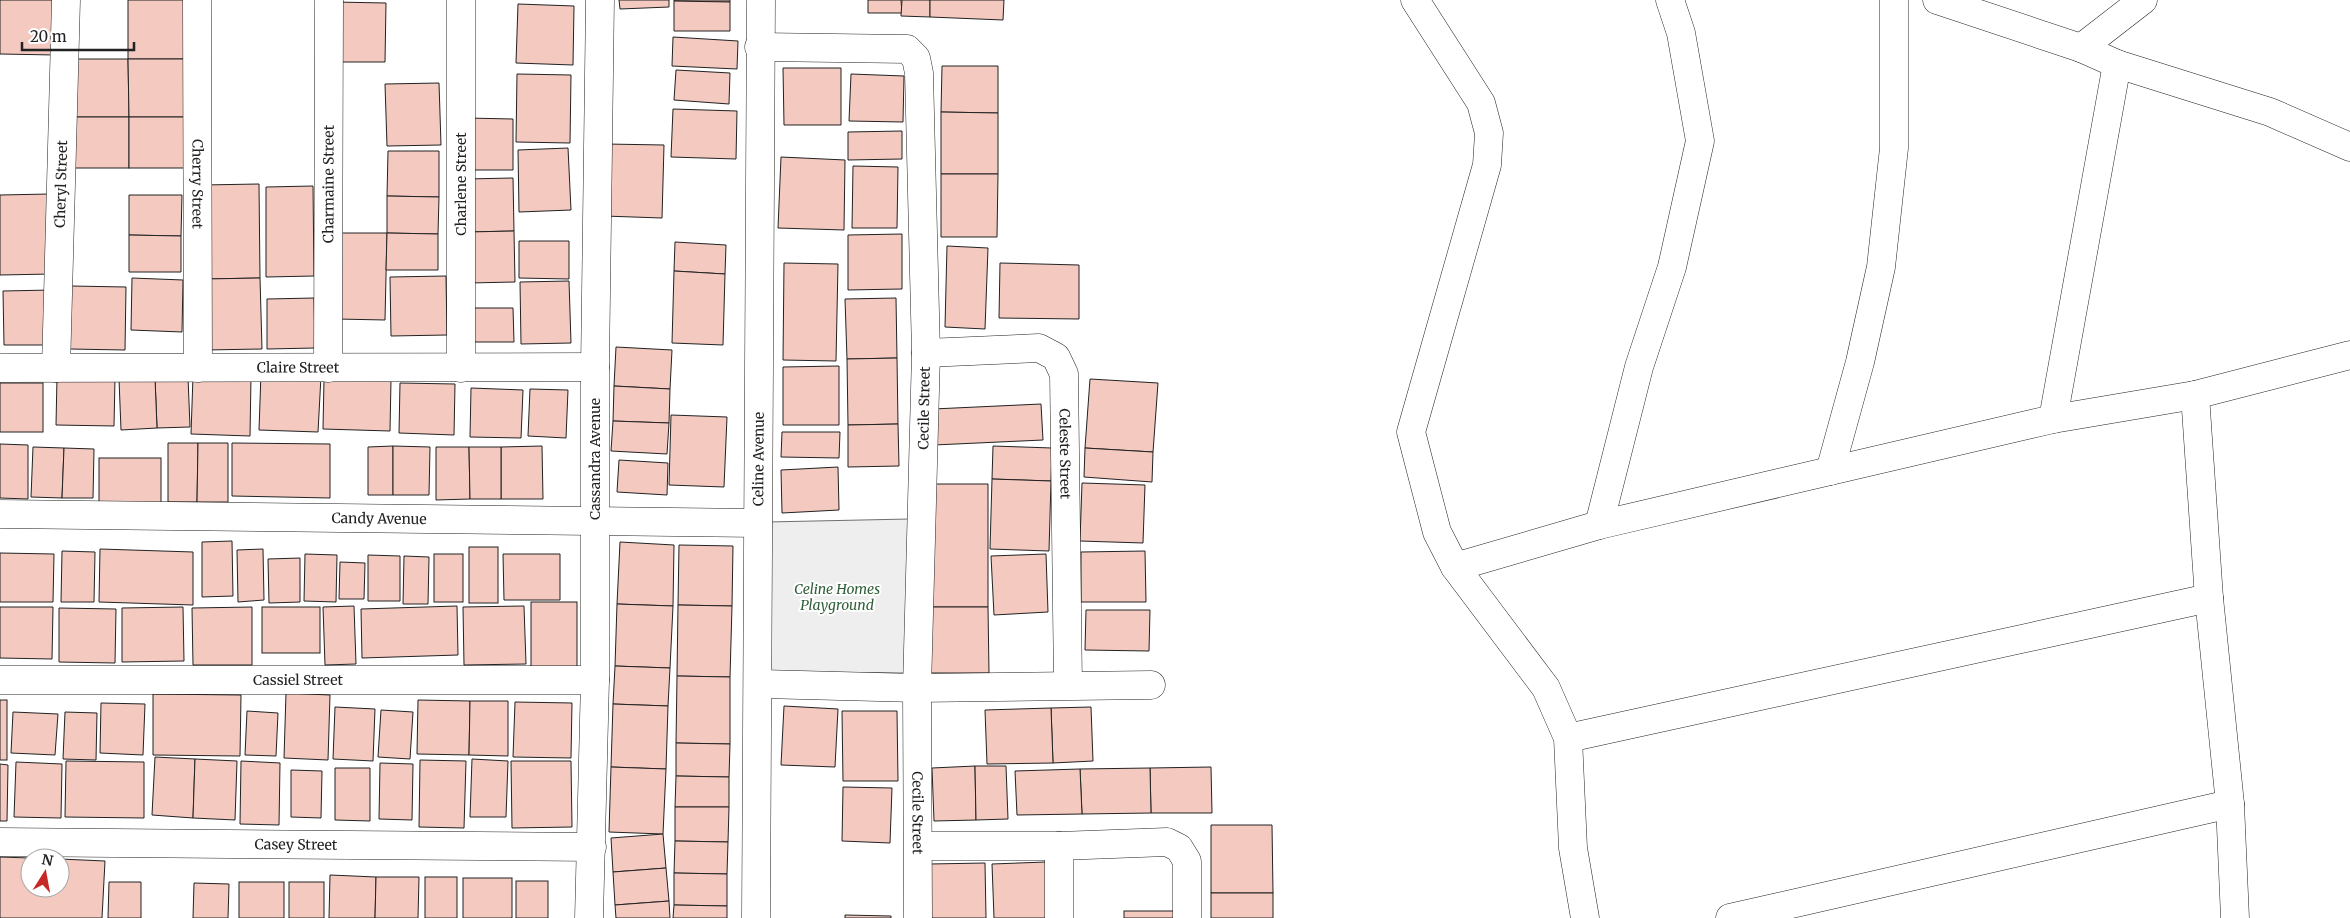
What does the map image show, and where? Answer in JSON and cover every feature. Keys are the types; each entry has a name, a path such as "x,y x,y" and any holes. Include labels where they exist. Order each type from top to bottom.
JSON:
{"street":[{"name":"Cheryl Street","path":"56,368 66,0"},
{"name":"Cherry Street","path":"197,0 198,368"},
{"name":"Charmaine Street","path":"328,368 329,0"},
{"name":"Charlene Street","path":"461,0 461,368"},
{"name":"Cassandra Avenue","path":"589,918 596,680 594,520 600,0"},
{"name":"Celine Avenue","path":"756,918 758,684 756,523 759,47 761,0"},
{"path":"1415,0 1481,103 1489,133 1487,165 1412,432 1437,532 1455,566 1546,688 1568,738 1573,848 1585,918"},
{"path":"1599,525 1639,367 1672,267 1700,141 1680,33 1670,0"},
{"path":"1830,471 1860,362 1881,267 1894,148 1894,0"},
{"path":"1936,0 2081,48 2117,64 2270,112 2350,146"},
{"path":"2081,48 2143,0"},
{"name":"Cecile Street","path":"759,47 906,48 916,58 919,73 926,353 917,688 918,918"},
{"path":"2052,419 2117,64"},
{"name":"Celeste Street","path":"926,353 1039,348 1056,358 1064,374 1068,685"},
{"path":"1455,566 1599,525 2052,419 2195,395 2350,355"},
{"name":"Claire Street","path":"0,368 595,367"},
{"path":"2195,395 2209,598 2230,804 2235,918"},
{"name":"Candy Avenue","path":"0,514 756,523"},
{"path":"1568,738 2209,598"},
{"name":"Cassiel Street","path":"0,680 596,680"},
{"path":"758,684 917,688 1152,685"},
{"path":"1730,918 2230,804"},
{"name":"Casey Street","path":"0,842 592,848"},
{"path":"918,846 1059,846 1167,842 1179,848 1187,861 1188,918"},
{"path":"1059,846 1059,918"}],"green space":[{"name":"Celine Homes Playground","path":"909,519 904,673 767,672 767,522"}],"building":[{"path":"0,0 55,0 55,55 0,54"},
{"path":"128,0 190,0 190,59 128,59"},
{"path":"619,0 669,0 669,7 620,9"},
{"path":"730,0 730,2 674,1"},
{"path":"868,0 901,0 902,13 868,13"},
{"path":"902,0 930,0 930,17 901,16"},
{"path":"930,0 1004,0 1003,20 930,17"},
{"path":"674,1 730,2 730,31 674,31"},
{"path":"335,2 386,3 385,62 335,62"},
{"path":"518,4 574,6 573,65 516,63"},
{"path":"673,37 738,41 737,69 672,66"},
{"path":"71,59 128,59 129,117 71,117"},
{"path":"128,59 190,59 190,117 129,117"},
{"path":"942,66 998,66 998,113 941,112"},
{"path":"783,68 841,68 841,125 784,125"},
{"path":"676,70 730,73 729,104 674,100"},
{"path":"517,74 571,75 570,143 516,142"},
{"path":"851,74 904,76 903,122 849,121"},
{"path":"439,83 441,145 387,146 385,84"},
{"path":"673,109 737,111 736,159 671,157"},
{"path":"941,112 998,113 998,174 941,174"},
{"path":"71,117 129,117 129,168 71,168"},
{"path":"129,117 190,117 190,168 129,168"},
{"path":"466,118 513,119 513,170 466,170"},
{"path":"902,131 902,159 848,160 848,132"},
{"path":"606,144 664,145 662,218 604,216"},
{"path":"568,148 571,210 519,212 518,150"},
{"path":"388,151 439,151 439,197 387,196"},
{"path":"781,157 845,160 844,230 778,228"},
{"path":"853,166 898,167 897,228 852,228"},
{"path":"941,174 998,174 997,237 941,237"},
{"path":"513,178 514,231 467,232 466,179"},
{"path":"259,184 260,278 204,279 202,185"},
{"path":"313,186 314,276 266,277 266,187"},
{"path":"50,194 52,274 0,275 0,195"},
{"path":"129,195 182,195 181,236 129,235"},
{"path":"387,196 439,197 438,234 387,233"},
{"path":"514,231 515,282 469,283 467,232"},
{"path":"338,233 387,233 385,320 337,319"},
{"path":"387,233 438,234 438,270 386,270"},
{"path":"902,234 902,289 848,290 848,235"},
{"path":"129,235 181,236 181,272 129,272"},
{"path":"519,241 569,241 569,279 519,278"},
{"path":"675,242 726,245 725,274 674,271"},
{"path":"947,246 988,248 985,329 945,327"},
{"path":"784,263 838,264 836,361 783,360"},
{"path":"1000,263 1079,265 1079,319 999,318"},
{"path":"674,271 725,274 723,345 672,343"},
{"path":"446,276 447,335 391,336 390,277"},
{"path":"132,278 183,280 182,332 131,330"},
{"path":"260,278 262,349 205,350 204,279"},
{"path":"569,281 571,343 521,344 520,282"},
{"path":"71,286 126,287 125,350 70,349"},
{"path":"51,290 52,345 4,345 3,291"},
{"path":"314,298 315,348 267,349 267,299"},
{"path":"896,298 897,358 847,359 845,299"},
{"path":"469,308 513,308 514,342 469,342"},
{"path":"616,347 672,350 670,389 614,386"},
{"path":"897,358 898,424 848,425 847,359"},
{"path":"839,366 839,425 783,425 783,367"},
{"path":"261,373 321,376 318,432 259,430"},
{"path":"193,376 251,377 250,436 191,434"},
{"path":"57,377 115,378 114,426 56,425"},
{"path":"188,377 190,427 157,428 155,378"},
{"path":"155,378 157,428 121,430 119,379"},
{"path":"324,379 391,380 390,431 323,429"},
{"path":"1090,379 1158,383 1153,452 1085,448"},
{"path":"0,383 43,383 43,432 0,432"},
{"path":"400,383 455,384 454,435 399,433"},
{"path":"614,386 670,389 669,423 613,421"},
{"path":"471,388 523,390 521,438 470,437"},
{"path":"530,389 568,390 566,438 528,436"},
{"path":"1041,404 1043,440 934,445 933,409"},
{"path":"671,415 727,417 724,487 669,485"},
{"path":"613,421 669,423 667,454 611,451"},
{"path":"898,424 899,466 848,467 848,425"},
{"path":"782,432 840,432 839,458 781,457"},
{"path":"168,443 198,443 197,502 168,502"},
{"path":"198,443 228,443 228,502 197,502"},
{"path":"232,443 330,444 330,498 232,496"},
{"path":"0,444 28,445 28,499 0,498"},
{"path":"393,446 393,495 368,495 368,447"},
{"path":"393,446 430,447 429,495 393,495"},
{"path":"542,446 543,499 501,499 501,447"},
{"path":"993,446 1052,448 1051,481 992,479"},
{"path":"33,447 64,448 62,498 31,497"},
{"path":"436,447 469,447 470,499 436,500"},
{"path":"469,447 501,447 501,499 470,499"},
{"path":"64,448 94,449 93,498 62,498"},
{"path":"1085,448 1153,452 1152,482 1084,477"},
{"path":"99,458 161,458 161,510 99,510"},
{"path":"619,460 668,463 667,495 617,492"},
{"path":"838,467 839,510 782,513 781,470"},
{"path":"992,479 1051,481 1049,551 990,549"},
{"path":"1082,483 1145,485 1143,543 1080,541"},
{"path":"929,484 988,484 988,607 930,607"},
{"path":"232,541 233,596 202,597 202,542"},
{"path":"620,542 674,545 673,606 617,604"},
{"path":"679,545 733,546 732,606 678,605"},
{"path":"469,547 498,547 498,603 469,603"},
{"path":"100,549 193,552 193,605 99,602"},
{"path":"263,549 264,600 238,602 237,550"},
{"path":"62,551 95,552 94,602 61,602"},
{"path":"1145,551 1146,602 1081,602 1081,552"},
{"path":"0,553 54,554 53,602 0,602"},
{"path":"305,554 337,555 336,602 304,601"},
{"path":"434,554 463,554 463,602 434,602"},
{"path":"503,554 560,554 560,600 504,600"},
{"path":"1046,554 1048,612 994,615 991,556"},
{"path":"368,555 400,556 400,601 368,601"},
{"path":"404,556 429,557 428,604 403,604"},
{"path":"300,558 300,602 269,603 268,559"},
{"path":"340,562 365,563 364,599 339,599"},
{"path":"531,602 577,602 577,668 531,668"},
{"path":"617,604 673,606 670,668 615,666"},
{"path":"678,605 732,606 730,677 677,676"},
{"path":"354,606 356,664 325,665 323,607"},
{"path":"457,606 458,655 362,658 361,609"},
{"path":"524,606 526,664 464,665 463,607"},
{"path":"0,607 53,607 52,659 0,658"},
{"path":"183,607 184,661 122,662 122,608"},
{"path":"252,607 252,665 193,665 192,608"},
{"path":"262,607 320,607 320,653 262,653"},
{"path":"930,607 988,607 989,673 930,673"},
{"path":"59,608 116,609 115,663 59,662"},
{"path":"1086,610 1150,610 1149,651 1085,650"},
{"path":"615,666 670,668 668,706 613,704"},
{"path":"677,676 730,677 730,744 676,743"},
{"path":"286,693 330,695 328,760 284,758"},
{"path":"153,694 241,695 240,756 153,755"},
{"path":"0,700 7,700 7,760 0,760"},
{"path":"418,700 470,701 469,755 417,754"},
{"path":"470,701 508,701 508,756 469,755"},
{"path":"515,702 572,703 571,758 513,757"},
{"path":"101,703 145,704 143,755 100,753"},
{"path":"613,704 668,706 666,769 611,767"},
{"path":"784,706 838,709 835,767 781,765"},
{"path":"335,707 375,709 373,761 333,759"},
{"path":"1091,707 1093,761 1053,763 1051,708"},
{"path":"1051,708 1053,763 987,764 985,710"},
{"path":"381,710 413,712 410,759 378,757"},
{"path":"247,711 278,713 276,756 245,755"},
{"path":"842,711 897,711 898,781 843,781"},
{"path":"13,712 58,714 55,755 11,753"},
{"path":"65,712 97,713 96,760 63,759"},
{"path":"676,743 730,744 729,777 676,776"},
{"path":"155,757 195,759 193,818 152,815"},
{"path":"195,759 237,761 235,820 193,818"},
{"path":"472,759 508,761 506,817 470,817"},
{"path":"420,760 466,761 464,828 419,827"},
{"path":"66,761 144,762 144,818 65,817"},
{"path":"241,761 280,763 279,825 240,824"},
{"path":"511,761 571,761 572,827 512,828"},
{"path":"16,762 62,764 61,818 14,817"},
{"path":"380,763 413,764 412,820 379,819"},
{"path":"0,764 8,765 7,821 0,821"},
{"path":"975,766 976,820 934,821 932,768"},
{"path":"975,766 1006,766 1008,819 976,820"},
{"path":"611,767 666,769 663,834 609,832"},
{"path":"1211,767 1212,813 1151,813 1150,768"},
{"path":"335,768 370,768 370,821 335,820"},
{"path":"1150,768 1151,813 1082,814 1080,769"},
{"path":"1080,769 1082,814 1017,815 1015,771"},
{"path":"291,770 322,771 321,818 291,817"},
{"path":"676,776 729,777 729,807 675,807"},
{"path":"843,787 892,788 890,843 842,841"},
{"path":"675,807 729,807 728,842 675,841"},
{"path":"1211,825 1272,825 1273,893 1211,893"},
{"path":"663,834 666,868 613,872 611,838"},
{"path":"675,841 728,842 727,874 674,873"},
{"path":"0,857 20,858 20,898 70,898 70,859 105,861 102,918 0,918"},
{"path":"1046,862 1048,918 994,918 992,864"},
{"path":"985,863 986,918 930,918 930,864"},
{"path":"666,868 669,901 615,905 613,872"},
{"path":"674,873 727,874 727,906 674,905"},
{"path":"330,875 376,877 375,918 329,918"},
{"path":"376,877 419,877 418,918 375,918"},
{"path":"425,877 457,877 457,918 425,918"},
{"path":"463,878 512,878 512,918 463,918"},
{"path":"516,881 548,881 548,918 516,918"},
{"path":"109,882 141,882 141,918 108,918"},
{"path":"239,882 284,882 284,918 239,918"},
{"path":"289,882 324,882 324,918 289,918"},
{"path":"194,883 229,884 228,918 193,918"},
{"path":"1211,893 1273,893 1273,918 1211,918"},
{"path":"669,901 670,918 616,918 615,905"},
{"path":"674,905 727,906 727,918 673,918"},
{"path":"1124,911 1179,911 1179,918 1124,918"},
{"path":"845,915 891,916 891,918 845,918"}]}
